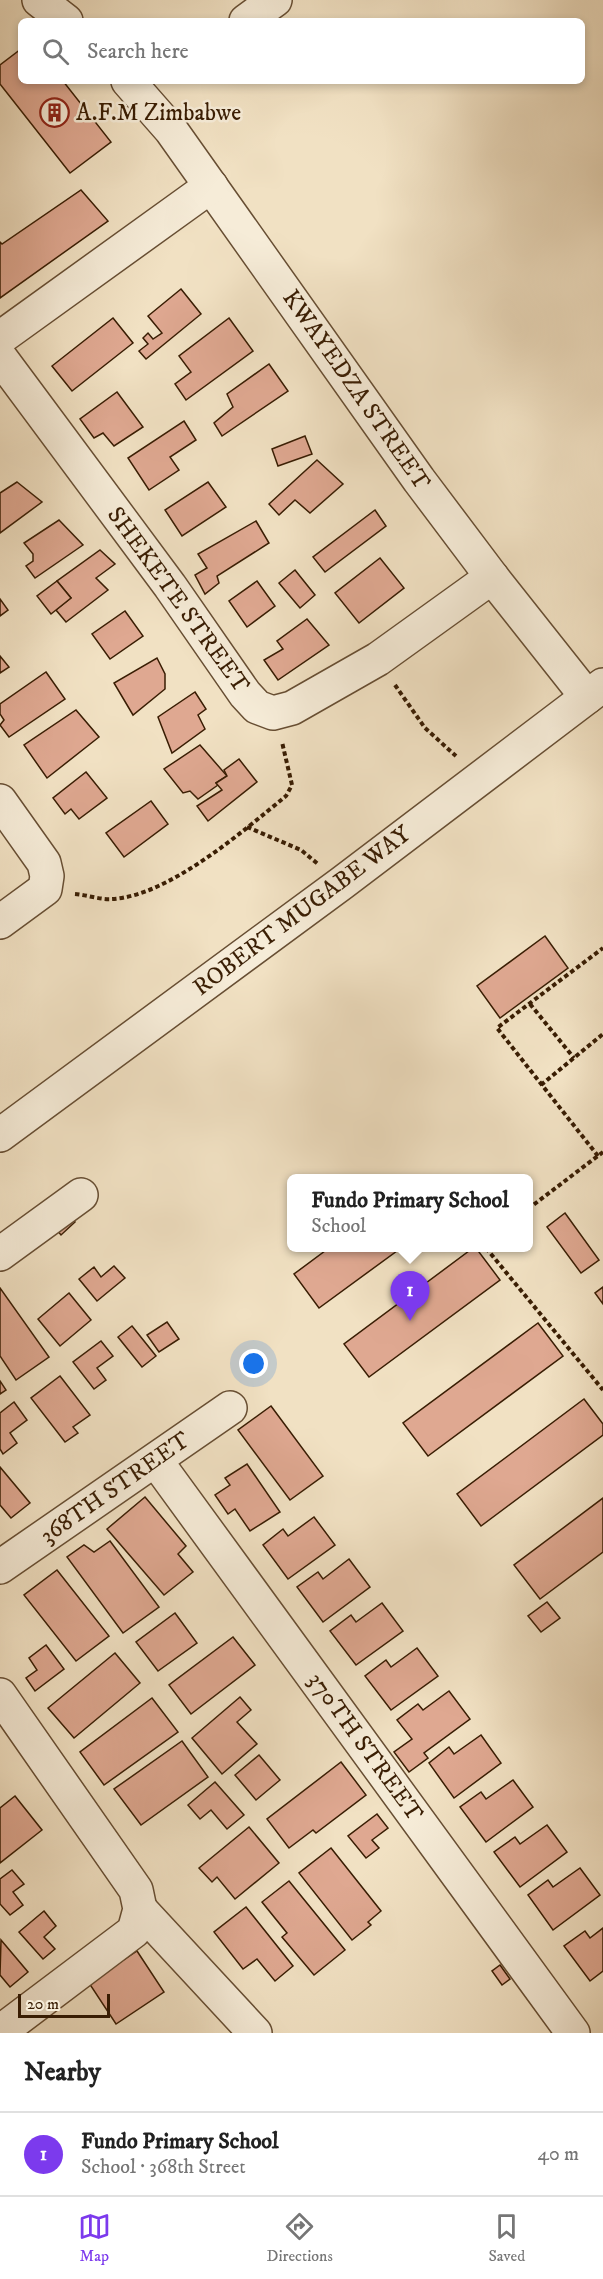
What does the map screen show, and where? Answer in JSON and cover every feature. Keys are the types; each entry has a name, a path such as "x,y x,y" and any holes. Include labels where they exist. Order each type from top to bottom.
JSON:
{"street":[{"path":"39,0 62,18"},
{"path":"250,18 274,0"},
{"name":"KWAYEDZA STREET","path":"144,86 171,130 412,470 492,577 595,692"},
{"path":"0,338 211,186"},
{"name":"SHEKETE STREET","path":"0,357 170,586 245,694 257,707 273,713 292,708 378,659 492,577"},
{"name":"ROBERT MUGABE WAY","path":"0,1135 342,884 595,692"},
{"path":"0,801 44,863 47,876 45,889 0,922"},
{"path":"0,1254 81,1195"},
{"name":"368TH STREET","path":"0,1568 230,1408"},
{"name":"370TH STREET","path":"156,1461 573,2033"},
{"path":"0,1695 136,1890 140,1909 134,1931 0,2032"},
{"path":"140,1909 255,2033"}],"path":[{"path":"378,659 425,728 480,778"},
{"path":"45,889 112,899 142,892 169,880 247,827 286,796 292,785 287,758 273,713"},
{"path":"247,827 301,850 342,884"},
{"path":"598,1156 496,1028 603,948"},
{"path":"530,1004 574,1058"},
{"path":"541,1085 603,1034"},
{"path":"533,1205 603,1152"},
{"path":"489,1252 603,1390"}],"building":[{"name":"A.F.M Zimbabwe","path":"18,51 18,84 65,84 111,142 70,173 0,84 0,65"},
{"path":"81,190 108,221 0,298 0,242 2,244"},
{"path":"181,289 201,314 146,359 139,351 148,344 143,338 148,333 153,339 162,333 148,316"},
{"path":"113,318 133,343 72,391 52,366"},
{"path":"229,318 253,351 186,400 175,384 191,372 179,356"},
{"path":"269,364 288,391 222,436 214,423 233,407 227,394"},
{"path":"117,392 143,427 114,446 103,433 94,438 80,419"},
{"path":"184,421 196,440 170,457 179,470 149,490 128,458"},
{"path":"305,436 312,454 278,466 272,449"},
{"path":"317,460 343,484 310,513 295,500 279,515 269,504"},
{"path":"17,482 42,502 0,533 0,493"},
{"path":"208,482 226,507 182,536 165,510"},
{"path":"375,510 386,526 325,572 313,557"},
{"path":"59,520 83,545 35,578 26,566 33,561 33,554 24,543"},
{"path":"256,521 269,543 217,576 219,583 205,594 195,575 207,568 198,554"},
{"path":"100,550 115,564 96,578 108,590 66,622 56,610 71,598 57,581"},
{"path":"380,558 404,588 359,623 335,593"},
{"path":"295,570 315,595 300,608 279,583"},
{"path":"57,581 71,598 51,614 37,596"},
{"path":"257,581 275,606 247,627 229,601"},
{"path":"0,599 8,610 0,616"},
{"path":"125,611 143,636 110,659 92,634"},
{"path":"307,619 329,645 278,680 264,660 283,649 277,641"},
{"path":"0,656 9,667 0,673"},
{"path":"157,658 165,674 165,689 133,715 114,683"},
{"path":"46,672 65,699 9,737 0,725 4,720 0,714 0,704"},
{"path":"195,692 206,709 198,715 205,729 172,753 158,717"},
{"path":"76,710 99,737 47,778 24,745"},
{"path":"200,745 227,776 198,799 190,791 183,793 164,769"},
{"path":"239,759 257,782 208,821 197,806 222,790 216,783 227,776 224,770"},
{"path":"86,772 107,798 79,819 71,809 65,814 53,798"},
{"path":"151,801 168,824 124,857 106,833"},
{"path":"545,936 568,968 500,1018 477,986"},
{"path":"66,1212 75,1222 61,1235 52,1224"},
{"path":"565,1213 599,1260 581,1273 547,1227"},
{"path":"324,1252 396,1252 319,1308 294,1274"},
{"path":"468,1252 479,1252 500,1280 369,1377 344,1344"},
{"path":"114,1266 125,1278 97,1301 79,1279 94,1267 101,1277"},
{"path":"603,1287 603,1304 595,1293"},
{"path":"0,1288 49,1357 16,1380 0,1356"},
{"path":"69,1293 91,1320 60,1346 38,1319"},
{"path":"167,1322 179,1339 159,1352 147,1335"},
{"path":"538,1323 563,1356 428,1456 403,1423"},
{"path":"132,1326 156,1356 142,1367 118,1337"},
{"path":"101,1341 113,1356 97,1368 106,1380 94,1389 73,1362"},
{"path":"60,1376 90,1415 73,1427 78,1433 65,1442 31,1398"},
{"path":"0,1381 6,1390 0,1394"},
{"path":"584,1399 603,1424 603,1435 481,1526 457,1494"},
{"path":"14,1402 27,1420 10,1433 17,1443 3,1454 0,1449 0,1413"},
{"path":"271,1406 323,1476 290,1500 238,1430"},
{"path":"247,1464 280,1512 250,1531 235,1509 228,1514 215,1495 230,1485 225,1478"},
{"path":"0,1467 30,1503 11,1518 0,1505"},
{"path":"145,1497 186,1546 178,1554 193,1572 164,1595 107,1529"},
{"path":"603,1498 603,1552 540,1599 514,1565"},
{"path":"314,1517 335,1545 288,1579 263,1545 283,1529 288,1536"},
{"path":"110,1541 159,1607 123,1633 67,1557 84,1545 94,1552"},
{"path":"349,1559 370,1587 323,1622 297,1587 318,1572 323,1579"},
{"path":"57,1570 109,1636 76,1661 24,1595"},
{"path":"547,1602 560,1618 541,1632 528,1616"},
{"path":"382,1603 403,1631 356,1665 330,1631 351,1615 356,1622"},
{"path":"175,1613 197,1643 158,1671 136,1642"},
{"path":"233,1637 255,1665 191,1714 169,1685"},
{"path":"46,1645 64,1669 35,1691 26,1678 37,1670 29,1658"},
{"path":"417,1648 438,1676 391,1710 365,1676 386,1660 391,1667"},
{"path":"115,1653 140,1683 74,1738 48,1708"},
{"path":"449,1691 470,1719 424,1753 428,1758 409,1772 394,1752 412,1739 397,1720 418,1704 423,1710"},
{"path":"240,1697 251,1710 237,1722 257,1744 222,1774 192,1738"},
{"path":"152,1698 178,1732 104,1785 80,1752"},
{"path":"481,1735 501,1763 454,1798 429,1763 449,1747 454,1754"},
{"path":"182,1741 208,1777 141,1825 114,1789"},
{"path":"259,1755 280,1780 256,1800 235,1775"},
{"path":"341,1762 366,1795 316,1833 313,1830 289,1848 267,1819"},
{"path":"513,1780 533,1807 486,1842 460,1807 481,1792 486,1799"},
{"path":"215,1782 244,1815 227,1829 211,1810 200,1819 188,1805"},
{"path":"15,1796 42,1830 0,1863 0,1808"},
{"path":"377,1814 388,1828 372,1840 379,1848 366,1858 348,1836"},
{"path":"547,1825 567,1852 520,1887 494,1852 515,1837 520,1844"},
{"path":"249,1827 279,1863 235,1899 217,1877 212,1882 199,1868"},
{"path":"331,1848 381,1911 368,1922 371,1925 352,1940 299,1873"},
{"path":"580,1868 600,1895 553,1930 528,1895 548,1880 553,1887"},
{"path":"12,1870 24,1884 13,1892 23,1905 10,1915 0,1904 0,1879"},
{"path":"289,1881 345,1950 314,1975 282,1937 287,1933 262,1902"},
{"path":"246,1907 293,1966 275,1981 257,1959 243,1969 214,1932"},
{"path":"44,1911 56,1926 44,1937 55,1949 43,1959 19,1932"},
{"path":"603,1928 603,1971 590,1981 564,1946 585,1931 590,1938"},
{"path":"1,1940 28,1972 10,1987 0,1975"},
{"path":"137,1951 164,1992 116,2024 89,1983"},
{"path":"500,1965 510,1979 502,1985 492,1971"}],"place":[{"name":"A.F.M Zimbabwe","path":"55,113"},
{"name":"Fundo Primary School","path":"410,1321"}]}
